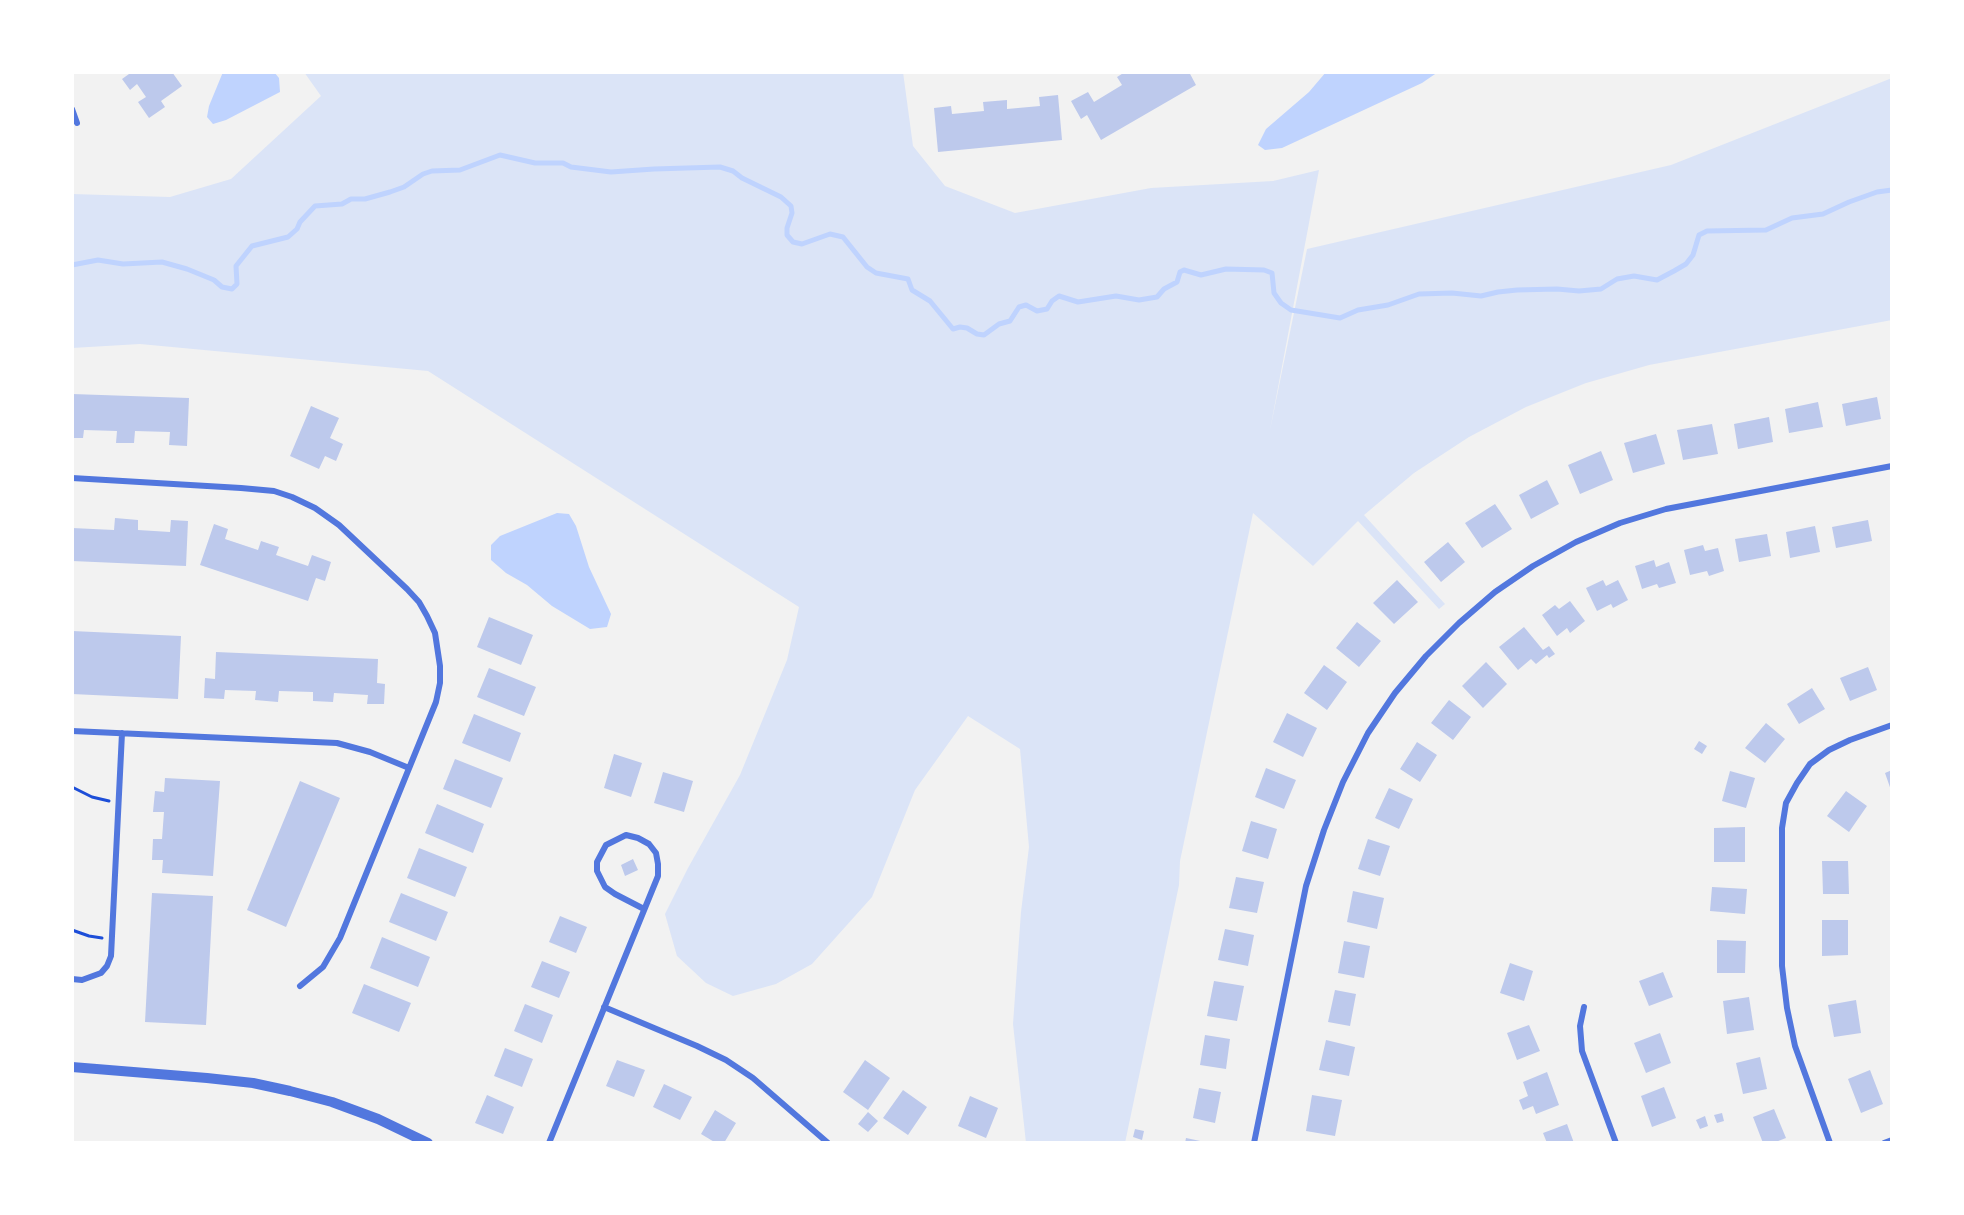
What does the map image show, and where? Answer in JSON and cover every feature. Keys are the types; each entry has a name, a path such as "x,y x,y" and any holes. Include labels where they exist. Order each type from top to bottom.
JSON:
{"street":[{"path":"72,109 77,123"},
{"path":"1254,1143 1306,886 1324,830 1343,782 1368,733 1395,693 1426,656 1495,592 1576,542 1620,523 1666,509 1892,466"},
{"path":"72,478 274,491 315,508 339,525 419,602 435,633 440,666 440,683 436,702 340,938 323,967 300,986"},
{"path":"1830,1143 1795,1046 1787,1008 1782,966 1782,828 1786,803 1810,764 1829,750 1850,740 1892,725"},
{"path":"72,731 337,743 370,752 409,768"},
{"path":"72,979 82,980 101,973 111,956 122,733"},
{"path":"549,1143 658,876 656,853 649,844 626,835 606,845 597,862 597,871 605,886 615,894 644,909"},
{"path":"604,1007 726,1060 753,1078 828,1143"},
{"path":"1584,1007 1580,1026 1582,1051 1616,1143"},
{"path":"72,1067 253,1083 332,1102 378,1119 428,1143"},
{"path":"1884,1143 1892,1140"}],"path":[{"path":"72,787 100,800 119,802"},
{"path":"72,930 89,936 112,939"}],"shaded area":[{"path":"304,72 903,72 913,146 945,186 1015,213 1151,188 1273,181 1319,170 1270,430 1307,249 1671,165 1892,78 1892,320 1649,365 1586,383 1526,407 1469,437 1414,473 1364,515 1445,604 1439,609 1358,521 1313,566 1253,513 1180,861 1179,885 1125,1143 1026,1143 1013,1024 1021,912 1029,847 1020,749 968,716 915,790 872,897 812,964 776,984 733,996 706,983 677,956 665,914 740,775 787,660 799,607 428,371 140,344 72,348 72,194 170,197 231,179 321,96"}],"water":[{"path":"223,72 274,72 279,78 280,92 226,120 213,124 207,117 209,106"},
{"path":"1326,72 1438,72 1422,83 1282,148 1265,150 1258,145 1266,129 1309,92"},
{"path":"557,513 569,514 576,526 589,567 611,614 607,627 590,629 552,606 491,560 491,545 500,536"}],"building":[{"path":"127,72 172,72 182,86 161,101 165,107 149,118 138,102 146,97 137,84 130,90 122,79 129,74"},
{"path":"1125,72 1140,72 1141,74 1145,72 1189,72 1196,85 1101,140 1087,115 1081,119 1071,101 1088,92 1094,102 1122,85 1117,77"},
{"path":"1058,95 1062,140 938,152 934,108 951,106 952,114 984,111 983,102 1007,100 1007,109 1040,106 1039,97"},
{"path":"72,394 189,398 187,446 169,445 170,432 135,431 134,443 116,443 117,431 84,430 83,438 72,438"},
{"path":"1877,397 1881,419 1846,426 1842,404"},
{"path":"1818,402 1823,427 1789,433 1785,409"},
{"path":"311,406 339,418 330,438 343,444 336,461 325,456 319,469 290,456"},
{"path":"1769,417 1773,442 1738,449 1734,424"},
{"path":"1712,424 1718,454 1683,460 1677,430"},
{"path":"1656,434 1665,464 1633,473 1624,443"},
{"path":"1601,451 1613,480 1580,494 1568,465"},
{"path":"1547,480 1559,504 1531,519 1519,495"},
{"path":"1495,504 1512,529 1482,548 1465,523"},
{"path":"115,518 138,520 138,530 170,532 171,520 188,521 186,566 72,561 72,528 114,530"},
{"path":"1868,520 1872,541 1836,548 1832,527"},
{"path":"214,524 228,529 225,539 258,550 261,541 279,547 276,555 308,566 312,555 331,562 325,581 316,578 308,601 200,565"},
{"path":"1815,526 1820,552 1790,558 1786,532"},
{"path":"1767,534 1771,556 1739,562 1735,539"},
{"path":"1448,542 1465,562 1441,582 1424,562"},
{"path":"1703,545 1705,551 1718,548 1724,571 1709,576 1707,571 1690,575 1684,550"},
{"path":"1654,560 1656,567 1669,562 1676,583 1659,588 1657,584 1642,589 1635,566"},
{"path":"1397,580 1418,602 1394,624 1373,603"},
{"path":"1603,580 1606,586 1618,580 1628,600 1613,608 1611,604 1597,611 1586,588"},
{"path":"1570,601 1585,621 1570,633 1567,628 1557,636 1542,615 1555,605 1559,609"},
{"path":"489,617 533,635 521,665 477,647"},
{"path":"1357,622 1381,641 1359,667 1336,648"},
{"path":"1524,627 1543,650 1549,646 1555,654 1549,658 1547,655 1536,664 1531,659 1518,670 1499,647"},
{"path":"72,631 181,636 178,699 72,694"},
{"path":"216,652 378,659 377,683 385,684 384,704 367,704 368,695 334,693 333,702 313,701 313,692 279,691 278,702 255,700 256,691 225,690 224,699 204,698 205,678 215,679"},
{"path":"1486,662 1507,684 1483,708 1462,686"},
{"path":"1324,665 1347,682 1327,710 1304,693"},
{"path":"1868,667 1877,690 1850,701 1840,678"},
{"path":"489,668 536,687 524,716 477,697"},
{"path":"1812,688 1825,709 1799,724 1787,704"},
{"path":"1449,700 1471,717 1453,740 1431,723"},
{"path":"1287,713 1317,728 1303,757 1273,742"},
{"path":"474,714 521,733 510,762 462,743"},
{"path":"1766,723 1785,739 1765,763 1745,748"},
{"path":"1699,741 1707,746 1702,754 1694,749"},
{"path":"1417,742 1437,755 1420,782 1400,769"},
{"path":"614,754 642,763 631,797 604,788"},
{"path":"455,759 503,778 491,808 443,789"},
{"path":"1266,768 1296,780 1284,809 1255,797"},
{"path":"1892,770 1892,793 1885,773"},
{"path":"1730,771 1755,778 1746,808 1722,801"},
{"path":"663,772 693,781 684,812 654,803"},
{"path":"165,778 220,781 213,876 162,873 163,860 152,860 153,839 162,839 164,812 153,812 155,791 164,792"},
{"path":"300,781 340,798 286,927 247,910"},
{"path":"1389,788 1413,799 1399,829 1375,818"},
{"path":"1846,791 1867,806 1849,832 1827,816"},
{"path":"437,804 484,824 473,853 425,833"},
{"path":"1251,821 1277,829 1268,859 1242,851"},
{"path":"1745,827 1745,862 1714,862 1714,828"},
{"path":"1368,839 1390,846 1380,876 1358,869"},
{"path":"419,848 467,867 455,897 407,878"},
{"path":"633,859 638,870 625,876 621,865"},
{"path":"1822,861 1848,861 1849,894 1823,894"},
{"path":"1236,877 1264,882 1257,913 1229,908"},
{"path":"1712,887 1747,889 1745,914 1710,911"},
{"path":"1353,891 1384,898 1377,929 1347,922"},
{"path":"152,893 213,896 206,1025 145,1022"},
{"path":"401,893 448,912 436,941 389,922"},
{"path":"560,916 587,927 576,953 549,942"},
{"path":"1822,920 1848,920 1848,955 1822,956"},
{"path":"1225,929 1254,935 1248,966 1218,960"},
{"path":"382,937 430,957 418,987 370,968"},
{"path":"1717,940 1746,941 1745,973 1717,973"},
{"path":"1344,941 1370,946 1364,978 1338,973"},
{"path":"542,961 570,972 559,998 531,987"},
{"path":"1510,963 1533,971 1524,1001 1500,993"},
{"path":"1663,972 1673,997 1649,1006 1639,981"},
{"path":"1214,981 1244,986 1237,1021 1207,1016"},
{"path":"364,984 411,1003 399,1032 352,1013"},
{"path":"1335,990 1356,994 1350,1026 1328,1022"},
{"path":"1749,997 1754,1030 1727,1034 1723,1001"},
{"path":"1856,1000 1861,1033 1834,1037 1828,1005"},
{"path":"525,1004 553,1015 542,1043 514,1031"},
{"path":"1529,1025 1540,1051 1517,1060 1507,1033"},
{"path":"1660,1033 1671,1063 1646,1073 1634,1043"},
{"path":"1205,1035 1230,1039 1226,1069 1200,1065"},
{"path":"1326,1040 1355,1047 1349,1076 1319,1070"},
{"path":"505,1048 533,1059 522,1087 494,1076"},
{"path":"1760,1057 1767,1089 1743,1094 1736,1063"},
{"path":"617,1060 645,1070 634,1097 606,1086"},
{"path":"865,1060 890,1078 868,1110 843,1092"},
{"path":"1870,1070 1883,1104 1861,1113 1848,1079"},
{"path":"1547,1072 1559,1105 1536,1114 1533,1106 1523,1110 1519,1100 1528,1096 1523,1082"},
{"path":"664,1084 692,1097 680,1120 653,1107"},
{"path":"1664,1087 1676,1118 1652,1127 1641,1096"},
{"path":"1199,1088 1221,1092 1215,1123 1193,1118"},
{"path":"903,1090 927,1107 908,1135 883,1118"},
{"path":"487,1095 514,1107 503,1134 475,1123"},
{"path":"1312,1095 1342,1100 1335,1136 1306,1131"},
{"path":"970,1096 998,1108 986,1138 958,1126"},
{"path":"1774,1109 1786,1138 1773,1143 1763,1143 1753,1117"},
{"path":"715,1110 736,1123 724,1143 716,1143 701,1134"},
{"path":"868,1112 878,1121 868,1132 858,1124"},
{"path":"1722,1113 1724,1121 1717,1123 1714,1115"},
{"path":"1705,1116 1708,1126 1700,1129 1696,1120"},
{"path":"1567,1124 1574,1143 1547,1143 1543,1133"},
{"path":"1135,1129 1144,1131 1142,1140 1133,1137"},
{"path":"1186,1138 1205,1142 1205,1143 1185,1143"}],"waterway":[{"path":"72,265 98,260 123,264 162,262 187,269 214,280 222,287 232,289 237,284 236,266 252,246 288,237 315,206 342,204 351,199 365,199 390,192 432,171 460,170 500,155 535,163 563,163 571,167 611,172 720,167 733,171 742,178 781,197 791,206 792,213 787,235 793,242 802,244 830,234 843,237 867,267 876,273 908,279 912,290 930,301 953,329 967,328 984,335 999,324 1010,321 1019,307 1026,305 1037,311 1047,309 1059,296 1078,302 1116,296 1139,300 1157,297 1164,289 1177,282 1180,272 1184,270 1201,275 1226,269 1264,270 1272,273 1274,293 1281,303 1291,310 1340,318 1358,310 1388,305 1419,294 1452,293 1481,296 1517,290 1601,289 1617,279 1634,276 1657,280 1674,271 1686,264 1693,255 1699,235 1707,231 1766,230 1792,218 1823,214 1877,192 1892,190"}]}
